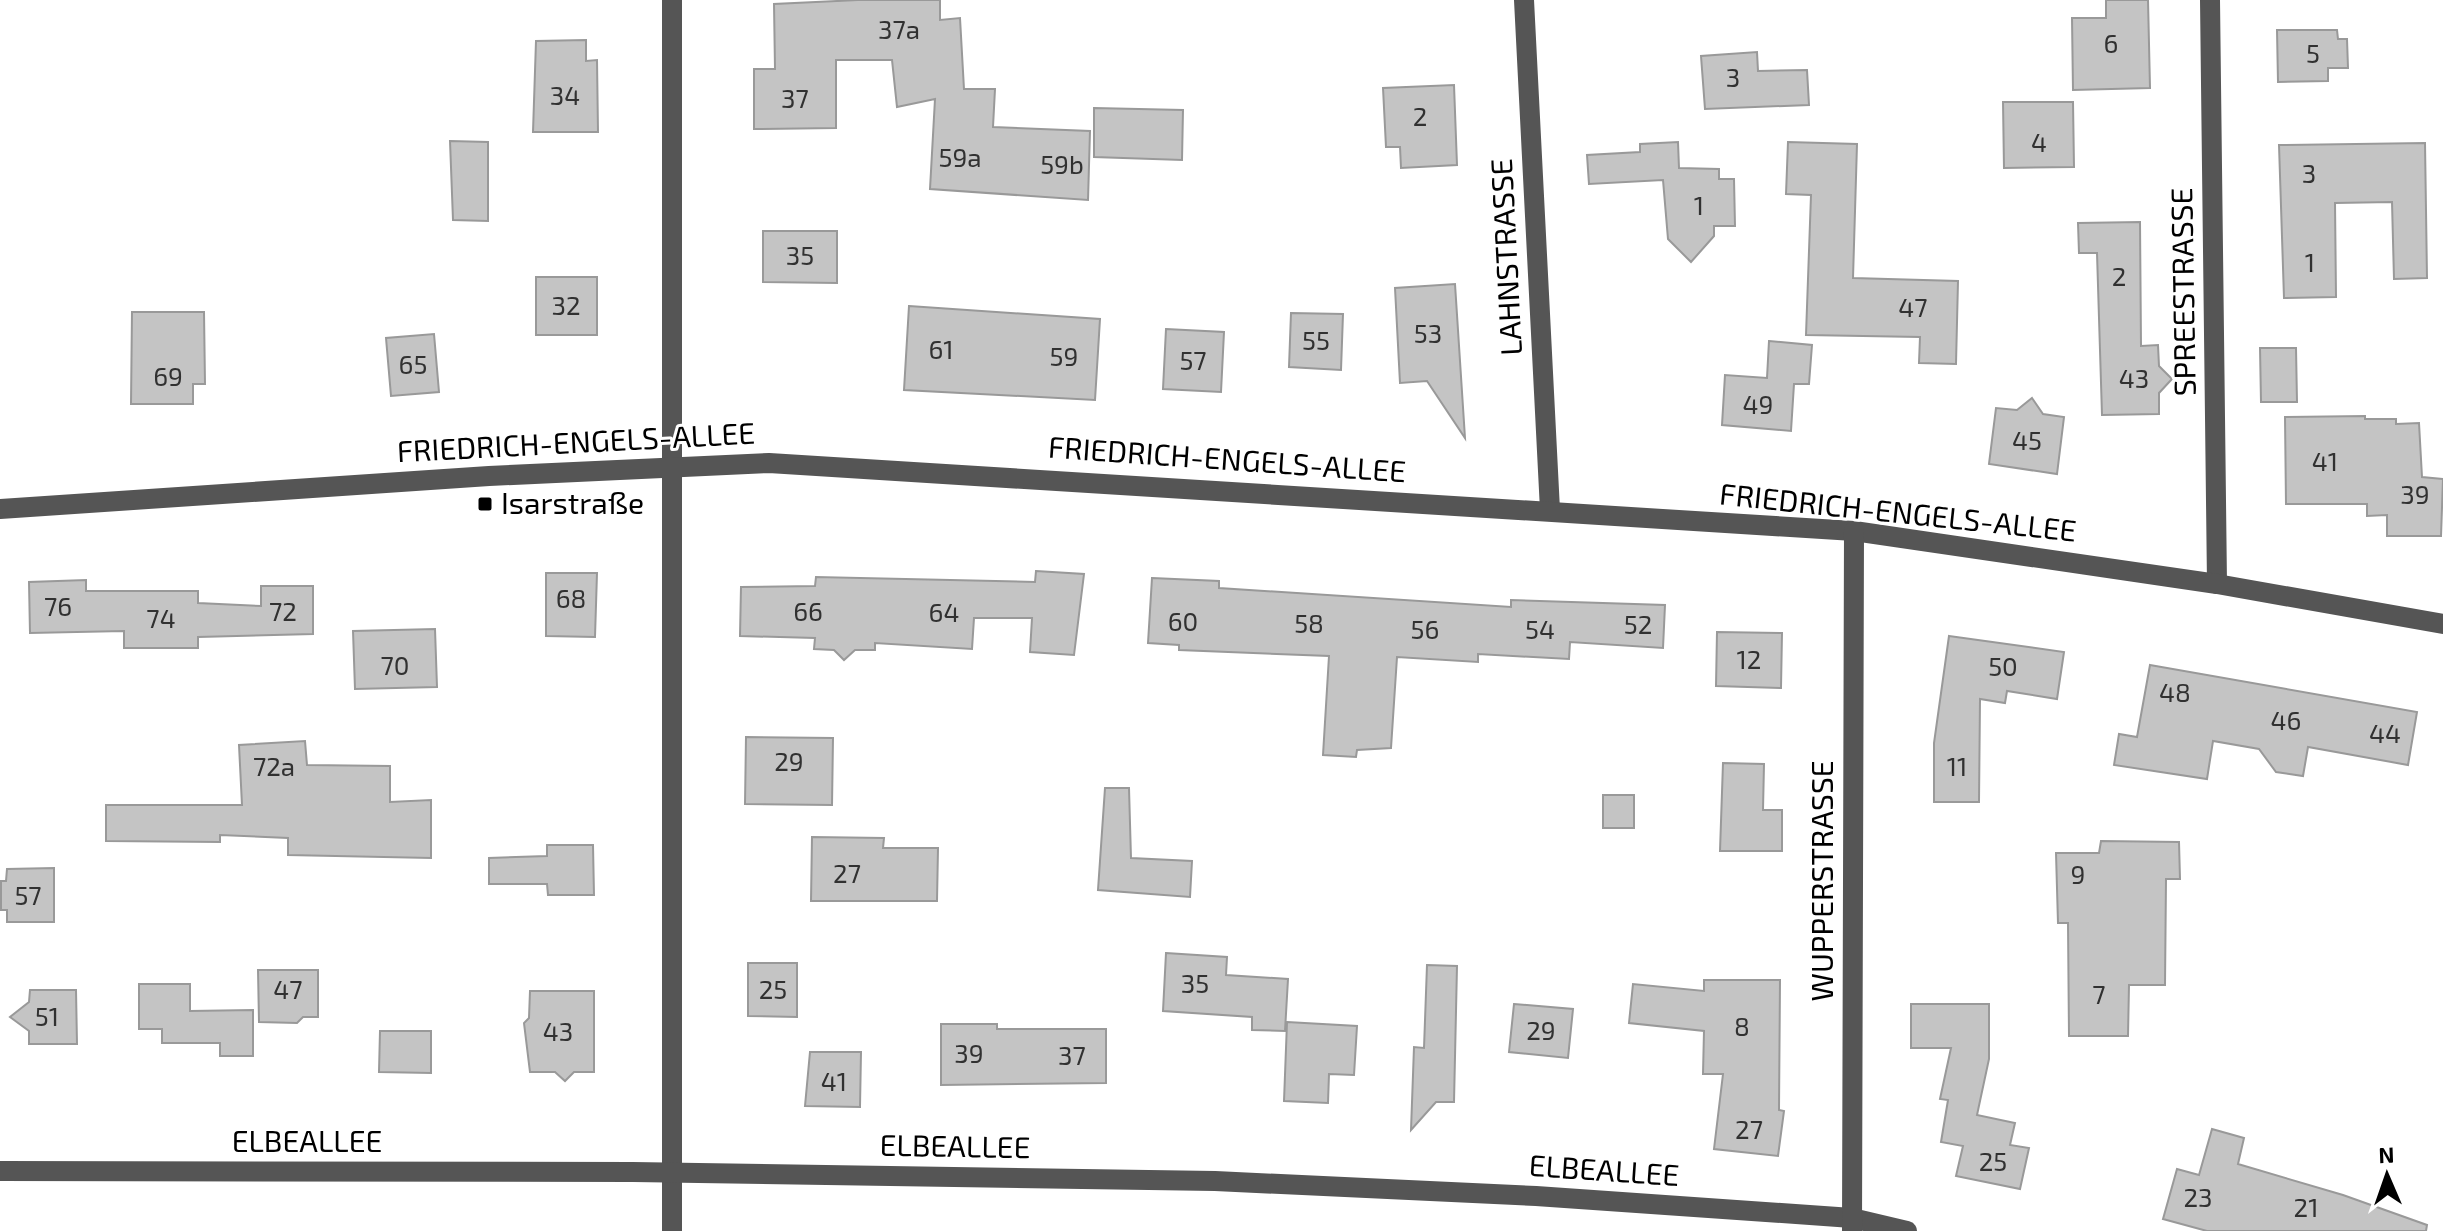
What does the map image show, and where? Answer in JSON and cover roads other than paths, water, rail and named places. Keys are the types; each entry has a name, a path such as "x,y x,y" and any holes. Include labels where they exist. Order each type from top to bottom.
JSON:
{"street":[{"path":"672,0 672,1231"},
{"name":"LAHNSTRASSE","path":"1524,0 1550,510"},
{"name":"SPREESTRASSE","path":"2210,0 2217,584"},
{"name":"FRIEDRICH-ENGELS-ALLEE","path":"0,509 672,465 769,463 1854,531 2217,584 2443,624"},
{"name":"WUPPERSTRASSE","path":"1852,1224 1854,531"},
{"name":"ELBEALLEE","path":"0,1171 673,1172 1215,1181 1536,1196 1907,1231"}],"place":[{"name":"Isarstraße","path":"485,504"}]}
